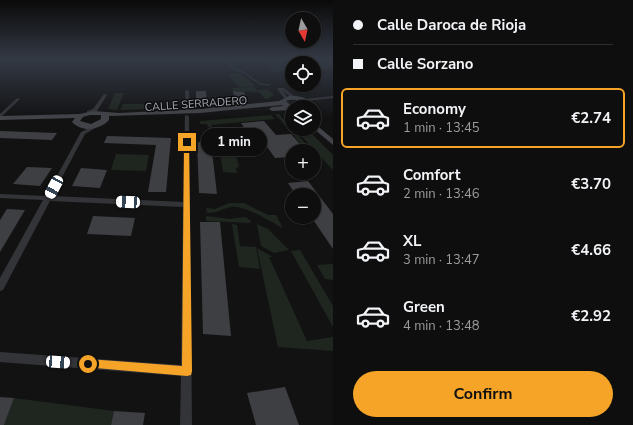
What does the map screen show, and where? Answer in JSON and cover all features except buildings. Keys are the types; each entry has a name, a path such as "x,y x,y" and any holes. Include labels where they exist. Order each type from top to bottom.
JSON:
{"main road":[{"name":"CALLE SERRADERO","path":"187,114 294,98 299,100"},
{"name":"CALLE SERRADERO","path":"80,116 89,112 102,114 187,114 285,109"},
{"path":"0,124 64,122 81,128 95,126 102,114"},
{"path":"80,116 76,120 81,128"},
{"path":"0,118 80,116"},
{"path":"321,123 333,134"},
{"path":"321,132 333,143"}],"street":[{"path":"284,100 279,89 283,89 294,98"},
{"path":"186,425 187,91"},
{"path":"102,114 105,95"},
{"path":"321,100 333,97"},
{"path":"0,118 18,99"},
{"path":"321,103 333,102"},
{"path":"0,287 48,198 81,128"},
{"path":"0,196 187,205"},
{"path":"0,357 187,371"}],"shaded area":[{"path":"232,79 246,79 255,86 239,87"},
{"path":"254,87 256,90 268,89 274,95 266,100 259,92 233,91 232,88"},
{"path":"115,93 124,93 117,110 108,109"},
{"path":"123,104 147,104 146,109 120,110"},
{"path":"275,114 279,114 285,121 285,126"},
{"path":"271,115 275,119 211,125 213,128 208,127 207,124 200,124 200,121"},
{"path":"294,136 299,136 306,144 301,144"},
{"path":"301,136 314,136 333,155 333,170 321,157 321,144 309,144"},
{"path":"116,154 149,155 146,171 111,170"},
{"path":"220,154 236,154 239,167 236,168 237,173 223,172"},
{"path":"229,203 244,203 268,215 276,215 283,228 242,208 231,207 207,213 206,208 215,209"},
{"path":"206,216 230,219 245,217 250,220 251,223 206,221"},
{"path":"232,224 237,225 240,246 256,247 260,269 239,267"},
{"path":"257,224 268,229 289,250 274,253 261,246"},
{"path":"257,248 273,257 269,257 307,341 333,337 333,351 278,347"},
{"path":"300,250 333,306 333,327 291,251"},
{"path":"333,264 333,280 325,279 317,265"},
{"path":"14,398 114,411 111,425 4,425"}],"waterway":[{"path":"253,79 260,84 269,85"}],"route":[{"path":"88,364 187,371 187,142"}]}
